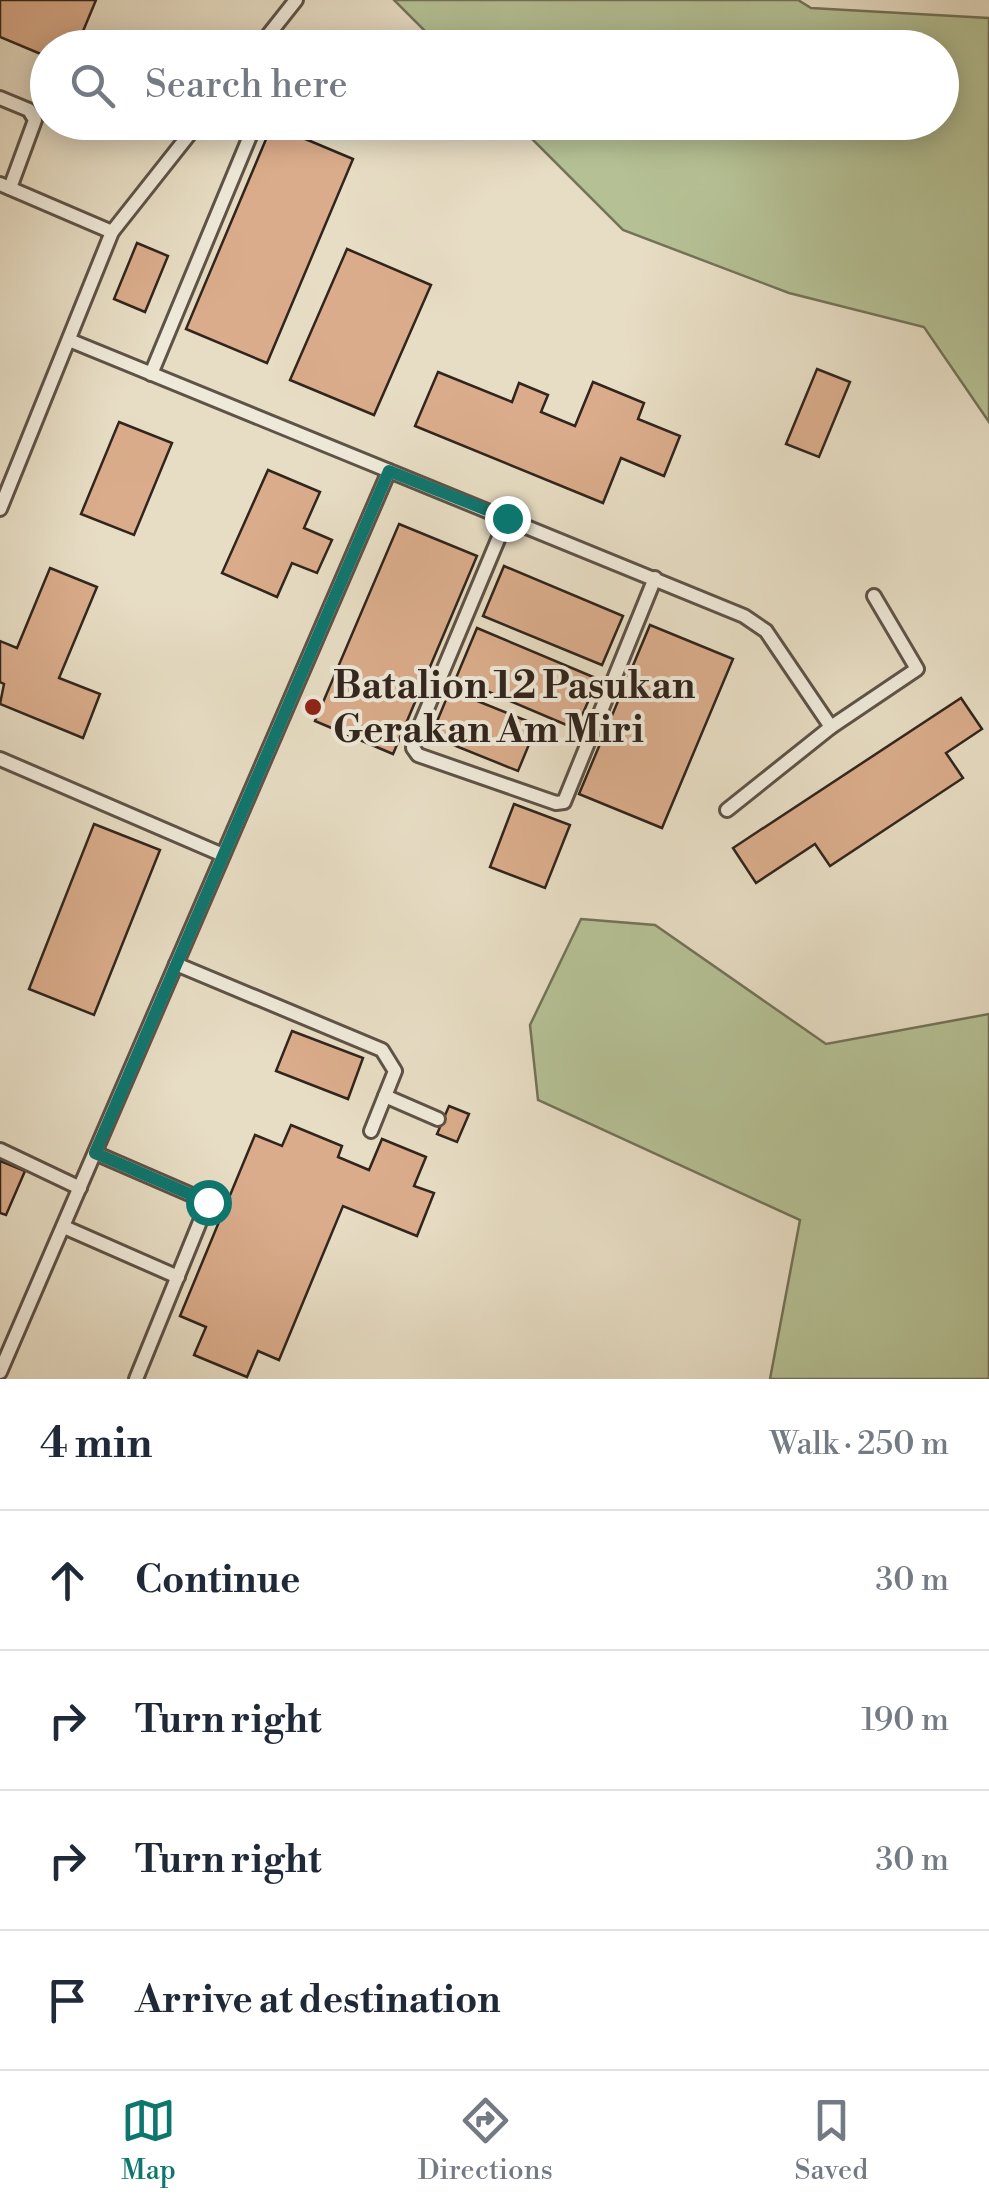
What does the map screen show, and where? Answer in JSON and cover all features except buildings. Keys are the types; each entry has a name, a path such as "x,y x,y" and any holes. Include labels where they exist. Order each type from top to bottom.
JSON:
{"lane":[{"path":"272,30 296,0"},
{"path":"0,98 30,111"},
{"path":"30,133 5,186 112,232"},
{"path":"0,510 112,232 185,140"},
{"path":"150,374 248,140"},
{"path":"69,340 744,616 766,631 831,727"},
{"path":"0,1372 389,471"},
{"path":"507,518 414,740 413,748 418,755 556,803 564,802 655,578"},
{"path":"727,810 831,727 917,670 874,596"},
{"path":"0,759 224,856"},
{"path":"176,964 382,1050 395,1071 371,1132"},
{"path":"385,1096 438,1118"},
{"path":"0,1150 80,1188"},
{"path":"95,1153 208,1202 136,1379"},
{"path":"64,1227 178,1277"}],"green space":[{"path":"394,0 798,0 811,8 989,18 989,422 924,327 789,293 623,230 533,140 959,140 959,30 424,30"},
{"path":"581,919 655,925 826,1044 989,1014 989,1379 770,1379 800,1220 538,1100 530,1025"}],"place":[{"name":"Batalion 12 Pasukan Gerakan Am Miri","path":"313,707"}],"route":[{"path":"208,1202 95,1153 389,471 507,518"}]}
